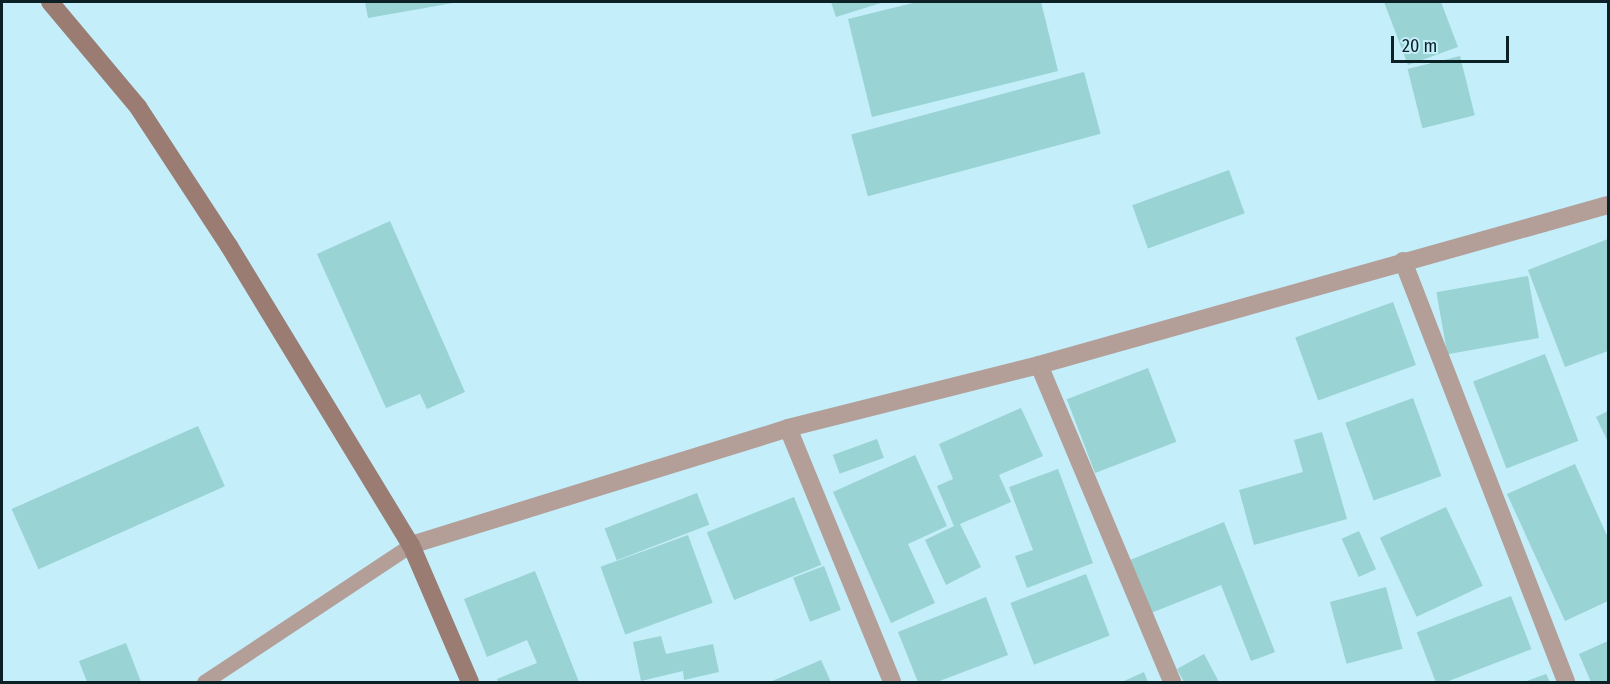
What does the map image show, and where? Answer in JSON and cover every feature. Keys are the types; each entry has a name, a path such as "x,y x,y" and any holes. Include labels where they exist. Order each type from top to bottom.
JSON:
{"main road":[{"path":"50,2 151,127 411,546 470,682"}],"street":[{"path":"411,546 788,428 1039,364 1608,205"},
{"path":"1403,261 1566,682"},
{"path":"1039,364 1172,682"},
{"path":"788,428 892,682"}],"lane":[{"path":"204,682 411,546"}],"building":[{"path":"365,2 453,2 453,3 368,18"},
{"path":"831,2 884,2 836,17"},
{"path":"917,2 1041,2 1058,71 872,117 848,19"},
{"path":"1384,2 1441,2 1458,47 1408,65"},
{"path":"1460,56 1475,115 1422,128 1408,69"},
{"path":"1084,72 1101,134 868,196 851,134"},
{"path":"1229,170 1245,213 1148,248 1132,205"},
{"path":"390,221 465,392 427,409 420,394 386,408 317,254"},
{"path":"1608,239 1608,351 1565,367 1528,270"},
{"path":"1528,276 1539,338 1447,354 1436,292"},
{"path":"1393,302 1416,365 1318,401 1295,338"},
{"path":"1545,354 1578,441 1506,468 1473,382"},
{"path":"1148,368 1176,442 1095,473 1067,399"},
{"path":"1413,398 1441,476 1374,501 1345,423"},
{"path":"1021,408 1043,456 999,475 1011,502 960,524 981,567 946,585 925,540 954,526 937,486 953,479 939,444"},
{"path":"1608,411 1608,442 1596,417"},
{"path":"198,426 225,486 38,569 12,509"},
{"path":"1322,432 1347,519 1254,545 1239,490 1303,472 1294,440"},
{"path":"877,439 884,458 840,474 833,455"},
{"path":"915,455 947,526 908,544 935,603 891,623 833,492"},
{"path":"1575,464 1608,538 1608,601 1565,621 1507,494"},
{"path":"1058,469 1093,563 1027,588 1015,556 1033,550 1009,487"},
{"path":"697,493 709,525 617,560 605,528"},
{"path":"794,497 821,565 734,600 707,532"},
{"path":"1446,507 1483,586 1417,617 1380,538"},
{"path":"1224,522 1275,652 1251,661 1221,585 1151,613 1130,560"},
{"path":"1359,531 1376,569 1359,577 1342,539"},
{"path":"688,535 713,603 625,634 601,567"},
{"path":"824,566 841,610 810,622 793,578"},
{"path":"535,571 579,682 498,682 497,679 537,663 527,640 487,657 464,599"},
{"path":"1086,574 1110,636 1034,665 1010,603"},
{"path":"1386,587 1403,649 1347,664 1330,602"},
{"path":"1511,596 1531,649 1446,682 1436,682 1417,632"},
{"path":"986,597 1008,655 937,682 918,682 898,632"},
{"path":"661,636 666,654 713,644 719,672 684,680 683,671 641,681 633,642"},
{"path":"1608,641 1608,682 1591,682 1579,654"},
{"path":"126,643 141,682 87,682 79,661"},
{"path":"1204,654 1219,682 1184,682 1177,669"},
{"path":"821,660 831,682 770,682"},
{"path":"1144,672 1148,682 1122,682"},
{"path":"1546,674 1550,682 1524,682"}]}
